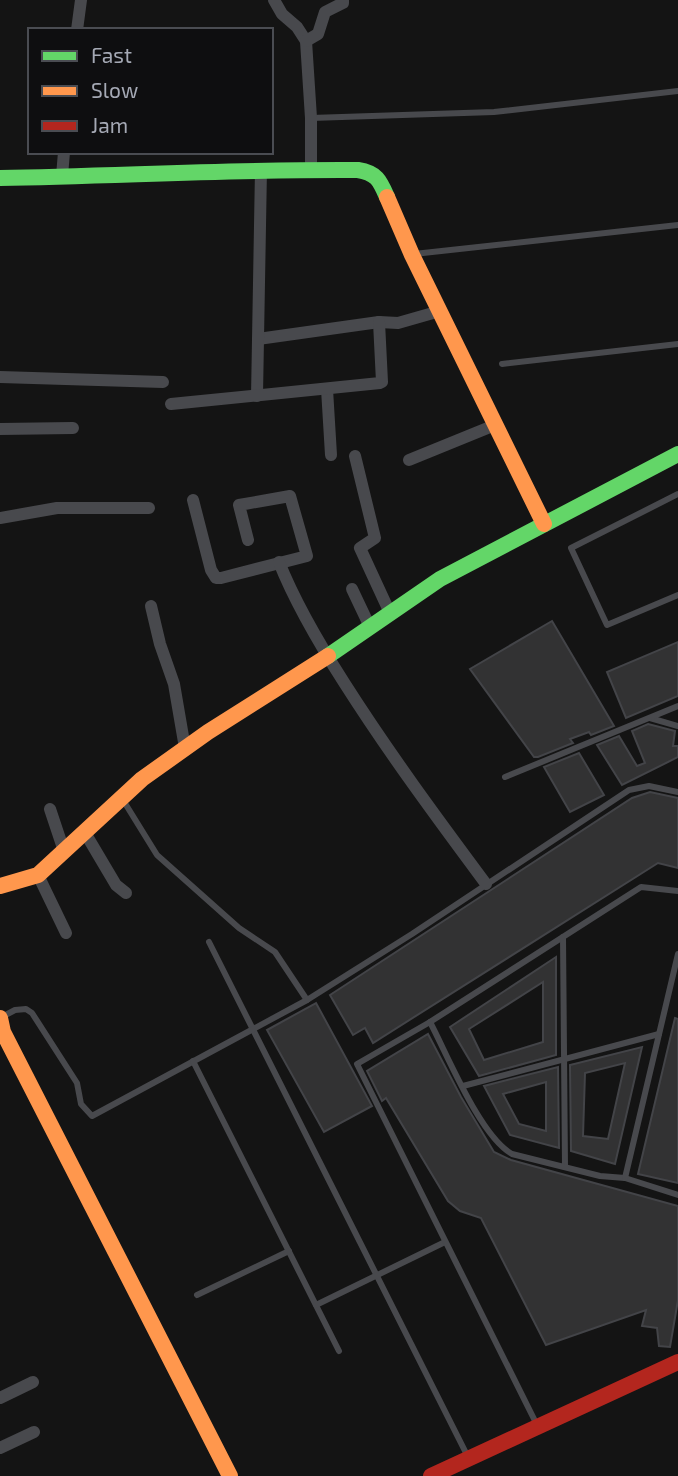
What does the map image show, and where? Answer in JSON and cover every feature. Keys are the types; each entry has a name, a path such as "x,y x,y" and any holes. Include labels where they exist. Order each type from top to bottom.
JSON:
{"street":[{"path":"77,28 81,0"},
{"path":"274,0 282,14 297,27 306,41 311,169"},
{"path":"306,41 318,34 325,12 343,3 343,0"},
{"path":"62,176 64,154"},
{"path":"257,396 261,169"},
{"path":"0,178 161,175 261,169 370,172 379,178 412,255 544,524"},
{"path":"258,339 379,323 398,323 440,311"},
{"path":"171,404 375,385 382,382 379,323"},
{"path":"0,377 163,382"},
{"path":"327,389 331,455"},
{"path":"409,460 495,425"},
{"path":"0,429 73,428"},
{"path":"0,886 38,874 142,779 439,579 678,454"},
{"path":"355,456 375,538 360,548 390,613"},
{"path":"193,500 211,570 216,578 307,556 290,496 239,505 248,540"},
{"path":"0,518 57,508 149,509"},
{"path":"279,562 327,656 373,729 486,884"},
{"path":"352,589 370,627"},
{"path":"151,606 174,684 185,748"},
{"path":"50,809 64,851"},
{"path":"84,831 117,885 126,893"},
{"path":"38,874 66,933"},
{"path":"0,1018 3,1032 230,1476"},
{"path":"431,1476 678,1362"},
{"path":"0,1398 33,1382"},
{"path":"0,1448 34,1432"}],"lane":[{"path":"311,118 494,112 678,91"},
{"path":"412,255 678,225"},
{"path":"502,363 678,344"},
{"path":"678,494 571,548 607,625 678,595"},
{"path":"505,778 678,706"},
{"path":"648,717 678,726"},
{"path":"0,1018 15,1010 26,1009 32,1013 76,1083 81,1104 92,1116 307,1000 629,790 649,786 678,792"},
{"path":"121,798 157,855 239,928 275,953 307,1000"},
{"path":"538,1426 357,1064 430,1022 641,887 678,891"},
{"path":"563,937 565,1167"},
{"path":"209,942 469,1458"},
{"path":"625,1178 678,954"},
{"path":"669,993 678,996"},
{"path":"430,1022 481,1120 500,1147 512,1154 600,1176 625,1178 678,1195"},
{"path":"463,1086 659,1034"},
{"path":"193,1061 339,1351"},
{"path":"316,1305 446,1242"},
{"path":"197,1294 289,1251"}],"building":[{"path":"552,621 614,726 591,735 589,732 570,739 573,743 534,757 470,669"},
{"path":"678,642 678,696 626,718 607,672"},
{"path":"648,724 675,731 673,746 678,746 678,757 622,785 597,745 619,736 637,766 645,763 632,731"},
{"path":"579,753 604,795 570,812 544,767"},
{"path":"650,792 678,798 678,868 658,863 373,1043 365,1028 353,1035 330,995 632,798"},
{"path":"556,957 556,1055 479,1076 450,1027","holes":["543,982 543,1042 484,1060 469,1029"]},
{"path":"316,1003 372,1106 324,1132 267,1030"},
{"path":"675,1018 678,1019 678,1183 638,1174"},
{"path":"428,1034 494,1152 511,1160 678,1206 678,1300 670,1347 659,1346 657,1328 642,1326 646,1310 546,1345 481,1218 460,1211 448,1201 386,1098 382,1101 367,1071"},
{"path":"642,1047 615,1164 571,1151 570,1065","holes":["625,1063 608,1139 583,1136 585,1073"]},
{"path":"558,1067 559,1148 510,1135 484,1086","holes":["546,1082 546,1131 519,1124 503,1094"]}],"traffic: fast":[{"path":"0,178 358,170 370,173 377,179 387,197"},
{"path":"328,656 440,579 678,454"}],"traffic: slow":[{"path":"387,197 412,255 544,524"},
{"path":"0,886 38,875 142,779 208,732 328,656"},
{"path":"0,1018 3,1032 230,1476"}],"traffic: jam":[{"path":"431,1476 678,1362"}]}
